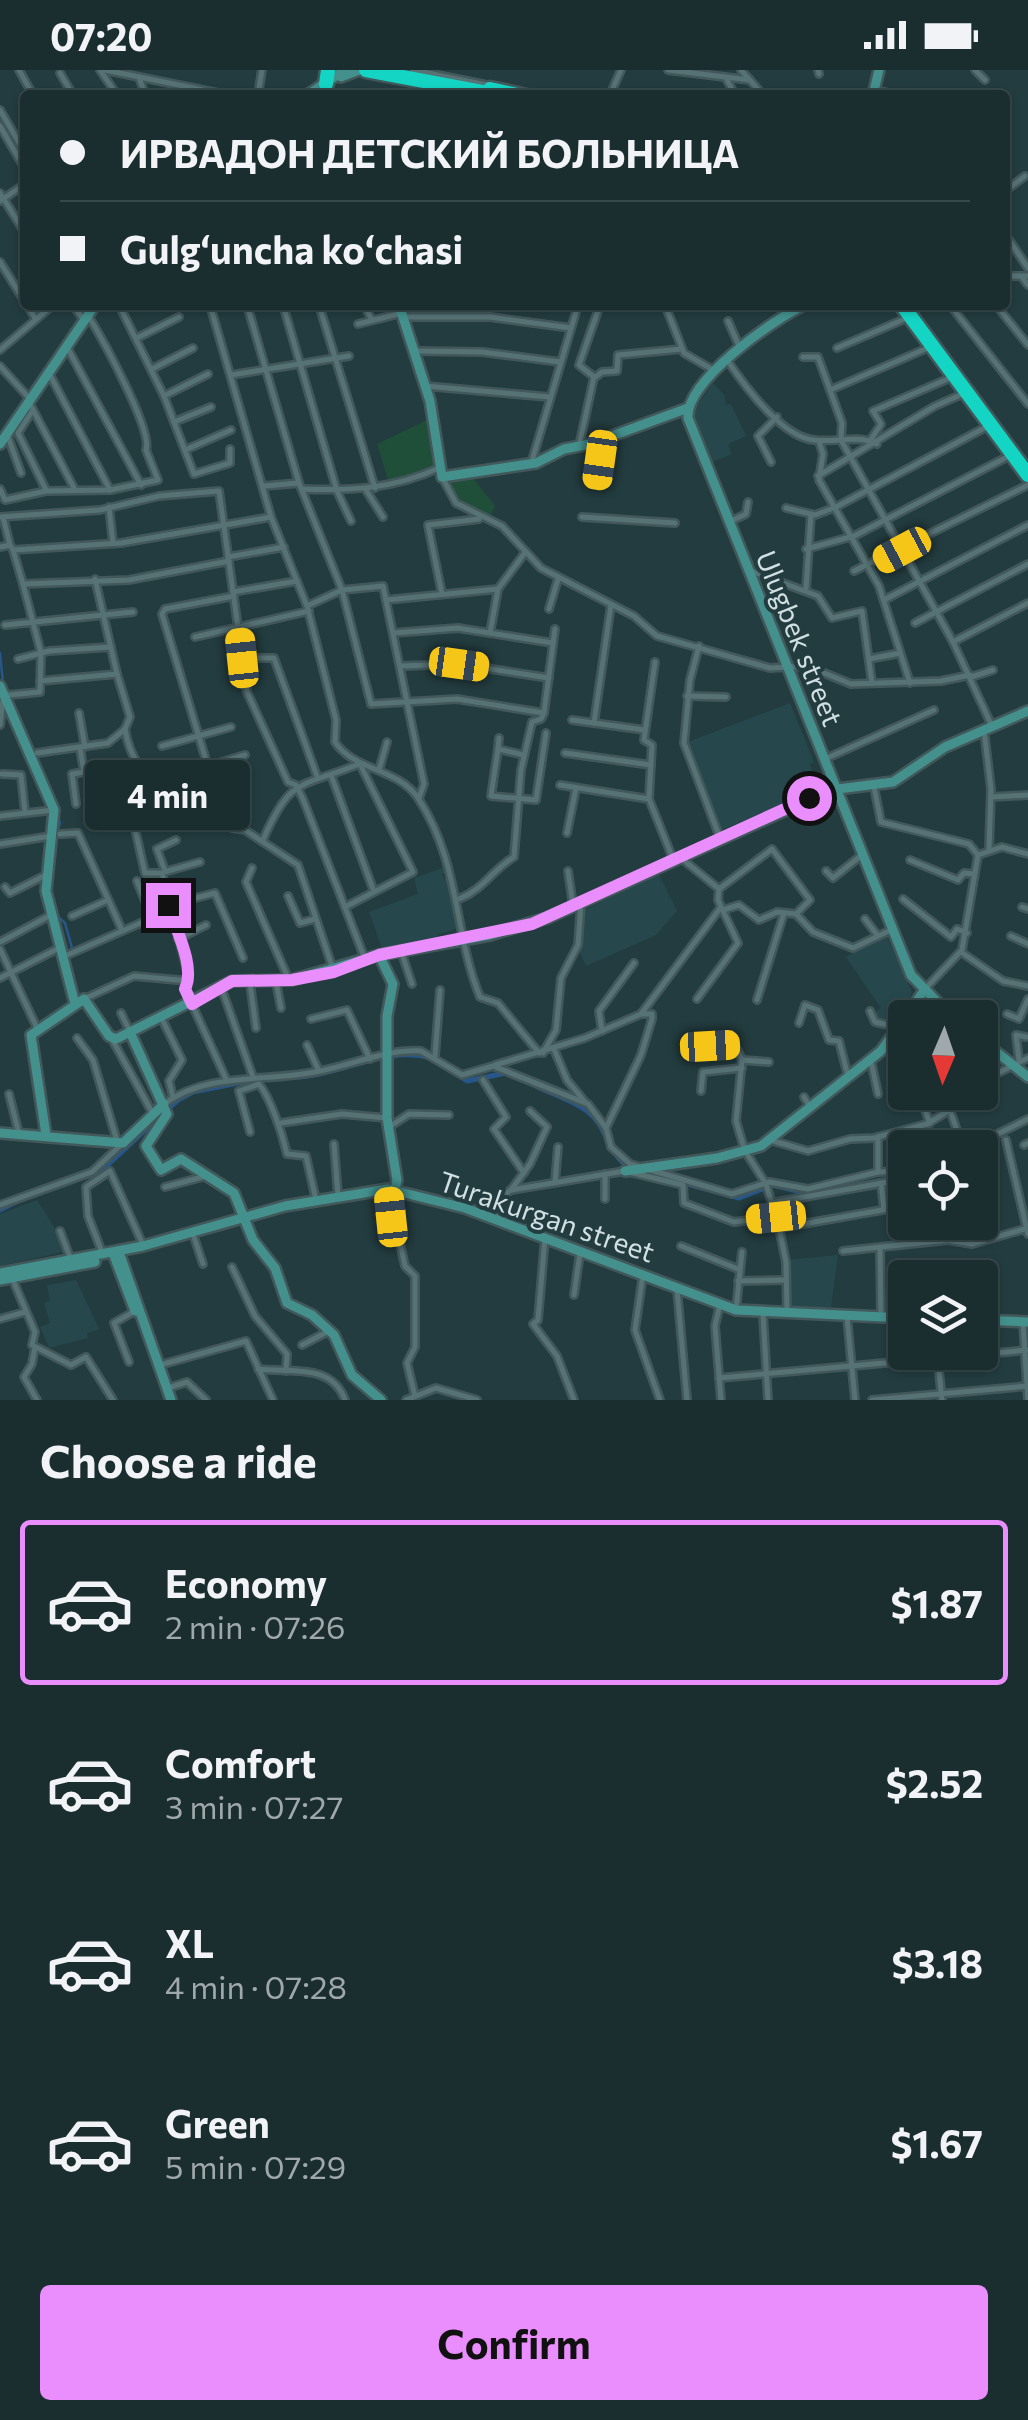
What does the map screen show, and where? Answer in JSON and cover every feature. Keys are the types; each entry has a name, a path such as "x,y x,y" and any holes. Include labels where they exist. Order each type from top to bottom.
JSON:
{"highway":[{"path":"362,70 471,90"},
{"path":"401,70 495,90"},
{"path":"907,310 1028,472"},
{"path":"907,310 1028,472"}],"street":[{"path":"102,70 197,90"},
{"path":"328,79 345,70"},
{"path":"328,79 362,70"},
{"path":"401,70 511,90"},
{"path":"668,70 750,80"},
{"path":"741,70 759,90"},
{"path":"975,70 985,80"},
{"path":"60,73 70,90"},
{"path":"140,77 144,90"},
{"path":"726,78 732,90"},
{"path":"0,110 20,144"},
{"path":"0,126 20,160"},
{"path":"1010,187 1025,176"},
{"path":"1,198 20,226"},
{"path":"1010,241 1028,268"},
{"path":"0,262 20,294"},
{"path":"1025,277 1028,285"},
{"path":"0,350 35,324 30,310"},
{"path":"35,318 46,310"},
{"path":"0,489 6,500 46,491 110,490 158,480 146,450 149,443 142,420 86,317 78,310"},
{"path":"7,434 92,310"},
{"path":"122,310 152,368 198,476 230,463 230,449"},
{"path":"212,310 271,517 308,609 336,720 336,742 361,764 400,779 418,799 459,899 464,956 480,998 498,1003 541,1052"},
{"path":"249,310 300,486 342,590 371,704 377,708 408,701 457,700 544,713"},
{"path":"284,310 337,491 351,521"},
{"path":"321,310 374,488"},
{"path":"367,310 373,320"},
{"path":"531,464 576,310"},
{"path":"594,378 578,365 598,310"},
{"path":"668,310 688,358 713,370"},
{"path":"264,486 366,490 442,472 531,464 688,408 713,370 794,310"},
{"path":"836,348 904,310"},
{"path":"954,310 1028,404"},
{"path":"1000,310 1028,345"},
{"path":"402,312 425,386 442,472 456,503 481,519 502,526 524,554 558,579 634,616 652,634 758,665 790,669 807,666 837,680 872,685 971,676 993,670"},
{"path":"358,324 402,312 571,328"},
{"path":"137,338 179,318"},
{"path":"728,321 741,350"},
{"path":"0,333 8,344"},
{"path":"66,344 142,485"},
{"path":"830,390 933,346"},
{"path":"152,368 193,348"},
{"path":"594,378 617,371 618,356 682,349"},
{"path":"415,351 482,352 560,362"},
{"path":"231,374 348,356"},
{"path":"803,357 816,356 842,423 841,440 971,676 988,729 992,797 989,850"},
{"path":"727,360 750,395 804,438 867,439 877,444"},
{"path":"0,366 31,404 75,490"},
{"path":"49,373 110,490"},
{"path":"164,396 208,374"},
{"path":"867,439 882,424 873,410 956,376"},
{"path":"579,446 594,378"},
{"path":"425,386 549,397"},
{"path":"818,476 877,444 934,406 967,392"},
{"path":"174,422 211,407"},
{"name":"Ulugbek street","path":"688,408 729,522 911,975 932,1000"},
{"path":"771,462 758,436 777,417"},
{"path":"786,508 811,514 836,507 992,424"},
{"path":"184,450 231,430"},
{"path":"7,434 21,473"},
{"path":"7,434 46,491"},
{"path":"598,482 604,438"},
{"path":"819,441 823,454 818,476 854,536 884,600 910,682"},
{"path":"806,549 854,536 1013,454"},
{"path":"854,572 1028,486"},
{"path":"366,490 383,516"},
{"path":"6,696 40,692 42,653 2,517 109,507 158,496 219,492 250,700 288,782 296,785 365,959"},
{"path":"729,522 746,514 748,502"},
{"path":"109,507 113,544"},
{"path":"806,590 811,514"},
{"path":"582,516 675,523"},
{"path":"0,547 113,544 271,517"},
{"path":"442,594 428,525 481,519"},
{"path":"884,600 1028,525"},
{"path":"23,584 129,580 284,547"},
{"path":"490,632 498,589 524,554"},
{"path":"915,623 1028,564"},
{"path":"748,570 818,596 832,618 862,611 872,685"},
{"path":"37,753 108,742 125,730 130,717 101,615 95,579"},
{"path":"549,608 558,579"},
{"path":"225,822 162,614 165,609 297,581"},
{"path":"195,637 308,609 342,590 379,585 394,633 424,784 418,799"},
{"path":"386,600 498,589"},
{"path":"953,642 1028,603"},
{"path":"594,723 611,605"},
{"path":"5,625 132,612"},
{"path":"394,633 451,628 553,643"},
{"path":"459,899 482,889 496,868 514,856 524,754 532,722 541,720 544,713 555,629"},
{"path":"18,659 112,646"},
{"path":"699,646 687,696 684,744 720,838"},
{"path":"869,658 900,653"},
{"path":"242,658 274,658 317,776"},
{"path":"655,662 644,741 652,745 650,799 676,858 719,889 722,909 738,943 696,1000"},
{"path":"401,666 459,664 550,678"},
{"path":"40,681 117,674"},
{"path":"0,686 54,810 57,834 46,891 79,1002 112,1039 154,1115"},
{"path":"0,725 6,696"},
{"path":"687,696 726,698"},
{"path":"825,759 934,710"},
{"path":"112,1039 192,1004 232,981 276,982 334,972 379,955 532,924 837,789 893,782 945,747 1028,711"},
{"path":"76,804 72,774 84,772 79,713"},
{"path":"572,720 646,730"},
{"path":"162,746 231,727"},
{"path":"125,730 131,752 150,782 263,840 298,865 334,972"},
{"path":"499,738 490,794 536,800 546,733"},
{"path":"379,770 387,742"},
{"path":"498,749 524,754"},
{"path":"565,752 651,765"},
{"path":"189,772 245,755"},
{"path":"263,840 276,810 296,785 361,764"},
{"path":"345,907 412,874 361,764"},
{"path":"2,774 21,774 25,812"},
{"path":"330,775 374,890"},
{"path":"560,786 650,799"},
{"path":"874,787 882,822 968,844 978,854"},
{"path":"567,832 576,788"},
{"path":"992,797 1028,795"},
{"path":"122,803 130,807 145,873 200,862"},
{"path":"0,816 54,810"},
{"path":"0,844 78,833 122,930"},
{"path":"176,840 157,849 189,981 185,989 228,1081"},
{"path":"978,854 1012,848 1028,854"},
{"path":"719,889 772,849 810,900 796,914"},
{"path":"826,870 833,878 863,854"},
{"path":"918,1000 961,952 978,854"},
{"path":"910,860 958,880 964,873 974,874"},
{"path":"252,868 246,882 289,980"},
{"path":"541,1052 556,1030 561,978 578,945 577,903 568,871"},
{"path":"5,887 10,893 48,874"},
{"path":"137,881 152,918"},
{"path":"168,905 215,893 243,958"},
{"path":"288,896 300,922 314,919"},
{"path":"903,898 950,936 956,929 967,932"},
{"path":"72,916 108,900"},
{"path":"641,1014 722,909 739,905 758,920 796,914 813,932 847,947 860,946 893,929"},
{"path":"38,1030 0,945 54,913"},
{"path":"757,1000 784,913"},
{"path":"0,978 152,918 172,918"},
{"path":"865,920 878,936"},
{"path":"178,939 206,925"},
{"path":"1011,936 1028,944"},
{"path":"401,951 412,984"},
{"path":"961,952 1003,982 1028,986"},
{"path":"379,955 393,984 387,1016 391,1189 404,1266 415,1276 415,1350 407,1363 415,1396"},
{"path":"602,1031 599,1011 634,963"},
{"path":"46,1135 31,1038 38,1030 79,1002 134,976 189,981"},
{"path":"276,982 282,1008"},
{"path":"250,983 256,1028"},
{"path":"221,987 271,1114 280,1123 287,1154 306,1156 316,1200"},
{"path":"435,1056 440,990"},
{"path":"1008,1014 1019,1020 1028,999"},
{"path":"799,1023 806,1004 819,1011 829,1040 839,1041 850,1078"},
{"path":"310,1019 347,1010 370,1059"},
{"path":"870,1011 875,1022 888,1023"},
{"path":"121,1013 167,1105"},
{"path":"0,1205 92,1172 120,1142 167,1105 228,1081 319,1072 370,1059 389,1059 412,1050 435,1056 468,1076 554,1049 641,1014 652,1014 642,1055 606,1128"},
{"path":"162,1018 182,1060 169,1083 167,1105 146,1146 155,1164 161,1170 182,1159 230,1188 246,1214 253,1240 275,1268 287,1303 312,1314 329,1331 354,1377 382,1400"},
{"path":"731,1034 742,1064 736,1119 745,1151 766,1185 779,1228 787,1314"},
{"path":"1016,1062 1016,1035 1026,1036"},
{"path":"77,1038 93,1060 120,1142"},
{"path":"511,1190 745,1151 770,1140 871,1061 888,1041"},
{"path":"687,1044 734,1045"},
{"path":"307,1045 319,1072"},
{"path":"554,1049 568,1080 606,1128 611,1147 630,1168 684,1185 684,1202 729,1222 776,1217"},
{"path":"998,1050 1016,1062 1028,1077"},
{"path":"998,1073 1028,1058"},
{"path":"871,1061 878,1094"},
{"path":"702,1091 703,1072 768,1062"},
{"path":"493,1066 588,1104"},
{"path":"250,1132 240,1091 257,1079"},
{"path":"483,1080 506,1117 494,1128 524,1173"},
{"path":"9,1094 19,1134"},
{"path":"804,1097 810,1107"},
{"path":"925,1110 930,1123"},
{"path":"770,1140 808,1151 930,1123 950,1111 958,1130"},
{"path":"497,1221 502,1196 524,1173 547,1126 530,1112"},
{"path":"280,1123 342,1114 388,1122 409,1114 449,1115"},
{"path":"998,1133 1028,1119"},
{"path":"0,1134 120,1142"},
{"path":"878,1137 878,1172"},
{"path":"998,1234 1028,1230 1006,1140"},
{"path":"334,1144 338,1196"},
{"path":"555,1182 558,1146"},
{"path":"630,1168 732,1194 766,1185 808,1188 888,1173"},
{"path":"143,1246 110,1170 86,1187 88,1216 114,1255 160,1365 168,1400"},
{"path":"165,1187 209,1174"},
{"path":"604,1198 605,1174"},
{"path":"772,1203 888,1181"},
{"path":"881,1183 884,1209"},
{"name":"Turakurgan street","path":"0,1277 12,1278 114,1255 246,1214 391,1189 448,1202 736,1310 888,1317"},
{"path":"779,1228 888,1208"},
{"path":"60,1232 71,1260"},
{"path":"192,1232 203,1264"},
{"name":"Turakurgan street","path":"0,1277 71,1260 114,1255 175,1238"},
{"path":"544,1238 538,1320 533,1324 557,1356 574,1400"},
{"path":"843,1250 880,1250 948,1240 972,1244 981,1240"},
{"path":"681,1246 738,1268"},
{"path":"574,1295 580,1250"},
{"path":"880,1250 881,1317"},
{"path":"736,1310 742,1252"},
{"path":"114,1255 168,1400"},
{"path":"232,1266 255,1316 287,1354 286,1370"},
{"path":"643,1273 634,1330 660,1400"},
{"path":"12,1278 36,1332 31,1342 35,1347 71,1365 86,1357 112,1400"},
{"path":"738,1280 786,1280"},
{"path":"677,1286 686,1400"},
{"path":"720,1304 715,1326 721,1400"},
{"path":"129,1362 114,1323 135,1311"},
{"path":"0,1320 25,1312"},
{"path":"763,1314 768,1400"},
{"path":"847,1317 855,1400"},
{"path":"998,1321 1026,1322 1028,1400"},
{"path":"302,1345 329,1331"},
{"path":"160,1365 244,1341 273,1400"},
{"path":"35,1347 24,1377 37,1400"},
{"path":"998,1352 1026,1350"},
{"path":"719,1378 888,1361"},
{"path":"258,1369 321,1373 340,1385 345,1400"},
{"path":"939,1370 942,1397"},
{"path":"340,1385 354,1377"},
{"path":"167,1388 187,1382 206,1400"},
{"path":"872,1400 942,1397 1028,1386"},
{"path":"406,1400 436,1388 478,1400"}],"shaded area":[{"path":"713,383 724,395 726,405 731,404 746,436 728,444 732,454 712,462 693,412"},
{"path":"790,703 814,762 810,764 819,790 719,831 685,743"},
{"path":"445,867 447,871 442,874 444,879 450,878 460,928 438,934 438,939 383,951 369,912 418,894 414,878"},
{"path":"658,873 677,911 656,935 586,966 580,953 585,910"},
{"path":"886,934 912,992 908,1000 888,1000 888,1022 876,1020 873,1014 881,1008 846,957"},
{"path":"37,1200 63,1241 63,1252 0,1266 0,1214"},
{"path":"838,1255 831,1307 789,1307 788,1260"},
{"path":"76,1280 99,1329 87,1333 88,1338 49,1348 40,1327 50,1323 44,1303 50,1301 47,1285"}],"green space":[{"path":"431,418 440,465 389,483 377,444"},
{"path":"469,473 495,506 489,519 456,501 445,478"}],"waterway":[{"path":"0,653 3,683"},
{"path":"41,768 46,784"},
{"path":"56,836 60,823 57,815"},
{"path":"56,915 65,923 72,948"},
{"path":"289,1077 324,1073 396,1055 430,1058"},
{"path":"443,1066 467,1081 506,1073"},
{"path":"39,1193 101,1171 178,1100 193,1092 253,1080"},
{"path":"534,1085 587,1111 600,1125 616,1155 631,1169"},
{"path":"680,1182 739,1198 773,1185 809,1194 888,1179"},
{"path":"0,1210 24,1198"}],"route":[{"path":"168,905 185,958 189,981 185,989 192,1004 227,982 292,980 334,972 379,955 532,924 809,798"}]}
